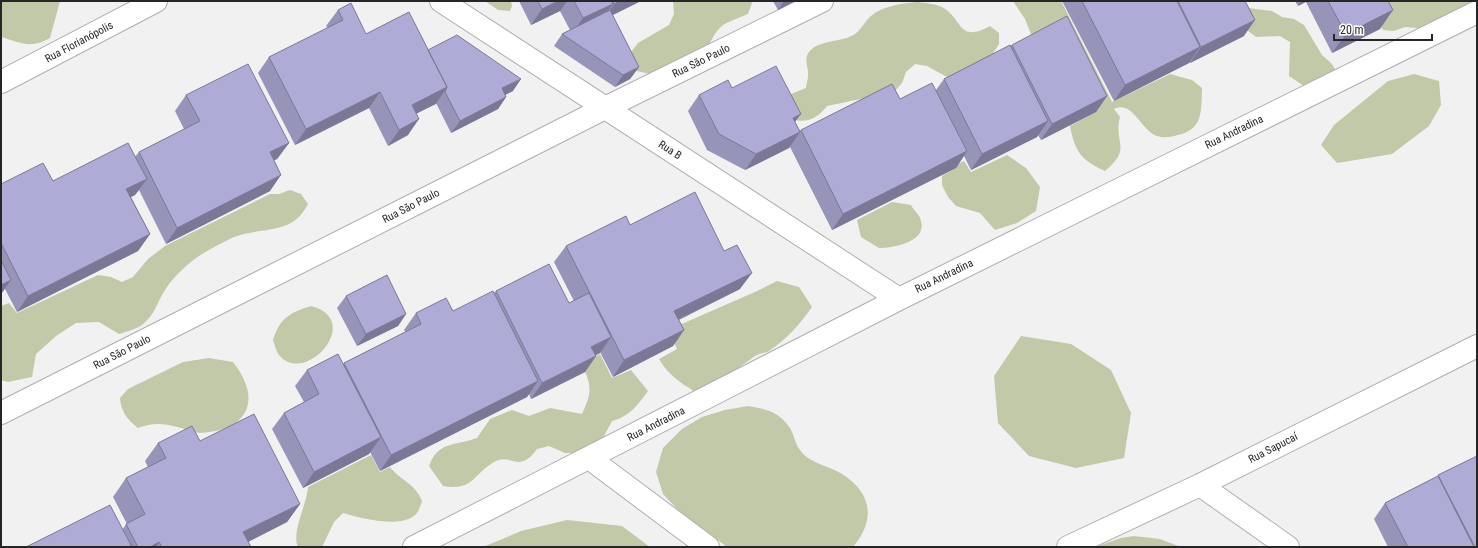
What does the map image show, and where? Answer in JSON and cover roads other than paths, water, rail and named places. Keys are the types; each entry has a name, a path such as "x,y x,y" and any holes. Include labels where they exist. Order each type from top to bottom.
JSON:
{"street":[{"name":"Rua Florianópolis","path":"1,82 156,1"},
{"name":"Rua B","path":"441,1 899,299"},
{"name":"Rua São Paulo","path":"1,413 605,108 822,1"},
{"name":"Rua Andradina","path":"414,547 899,299 1477,12"},
{"name":"Rua Sapucaí","path":"1068,547 1200,485 1477,346"},
{"path":"589,458 708,547"},
{"path":"1200,485 1288,547"}]}
